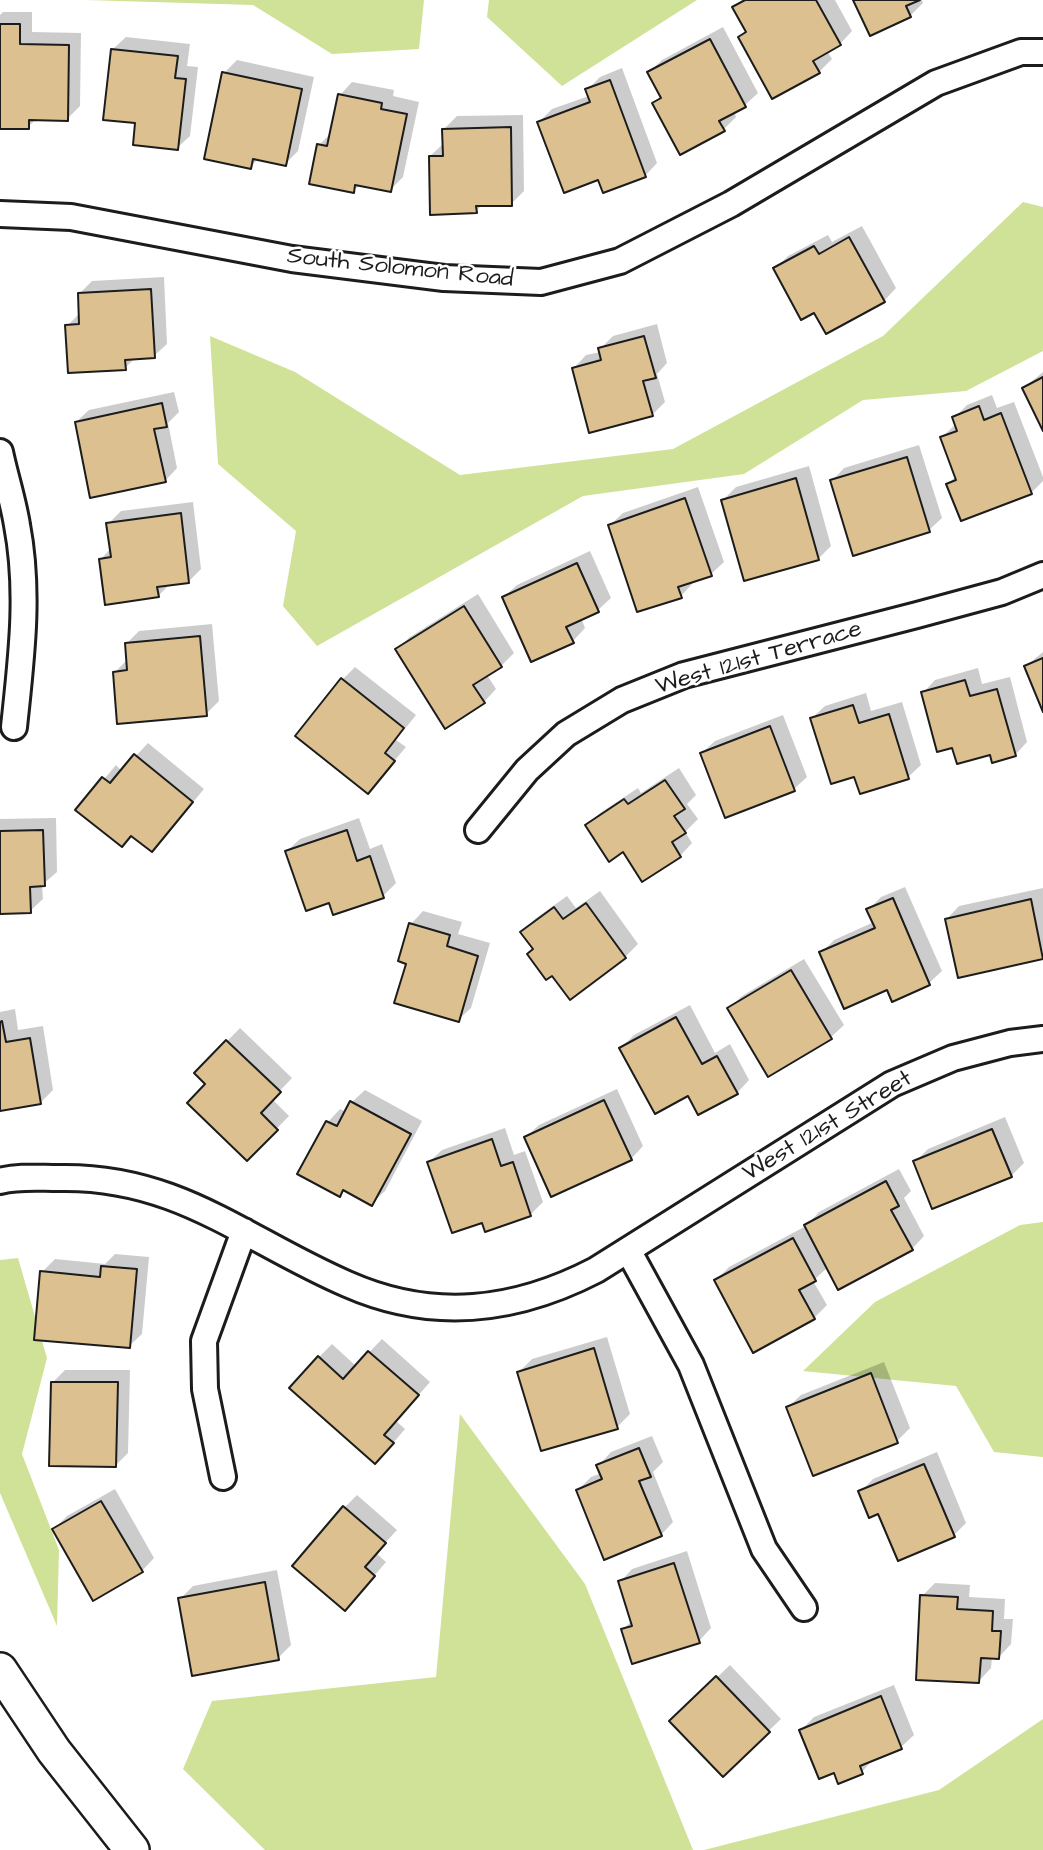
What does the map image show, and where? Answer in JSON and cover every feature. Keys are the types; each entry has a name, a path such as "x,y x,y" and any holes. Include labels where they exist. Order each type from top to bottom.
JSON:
{"street":[{"name":"South Solomon Road","path":"0,214 72,217 306,261 444,278 541,282 620,261 632,255 731,204 936,83 1021,52 1043,52"},
{"path":"0,452 18,526 23,579 25,624 14,727"},
{"name":"West 121st Terrace","path":"478,830 527,771 556,743 622,699 684,675 1002,592 1043,575"},
{"name":"West 121st Street","path":"0,1181 87,1177 140,1185 195,1205 348,1285 411,1305 470,1308 521,1301 564,1287 628,1250 892,1084 953,1058 1010,1043 1043,1039"},
{"path":"223,1477 205,1389 204,1341 244,1231"},
{"path":"628,1250 665,1313 691,1365 764,1549 804,1608"},
{"path":"0,1670 54,1751 132,1850"}],"green space":[{"path":"86,0 424,0 419,49 332,54 253,5"},
{"path":"489,0 697,0 562,86 487,17"},
{"path":"1023,202 1043,207 1043,351 966,391 863,400 744,474 583,496 317,646 283,606 296,531 218,464 210,336 295,372 460,475 673,449 883,336"},
{"path":"1043,1222 1043,1457 994,1452 956,1386 803,1371 875,1302 1020,1225"},
{"path":"18,1258 47,1358 22,1454 59,1550 57,1626 0,1493 0,1260"},
{"path":"460,1414 585,1584 693,1850 265,1850 183,1769 212,1701 436,1677"},
{"path":"1043,1719 1043,1850 704,1850 939,1790"}],"building":[{"path":"745,0 816,0 841,45 813,61 820,73 772,99 738,37 746,32 732,7"},
{"path":"853,0 920,0 906,6 911,17 870,36"},
{"path":"0,24 20,24 20,44 69,45 68,121 29,120 29,129 0,129"},
{"path":"710,39 746,107 719,121 725,131 680,155 652,103 661,98 647,72"},
{"path":"111,49 178,56 175,78 186,79 178,150 133,145 135,123 103,120"},
{"path":"222,72 302,89 286,166 253,159 251,169 204,159"},
{"path":"610,80 646,177 603,193 598,180 564,193 537,122 590,102 585,89"},
{"path":"338,94 382,103 381,109 407,114 391,192 355,185 354,193 309,184 317,144 327,146"},
{"path":"511,127 512,206 476,206 477,213 430,215 429,156 443,156 442,129"},
{"path":"849,237 885,302 826,334 814,313 801,320 773,268 814,246 819,254"},
{"path":"151,289 155,358 125,360 126,370 68,373 65,325 79,324 78,293"},
{"path":"644,336 656,378 643,381 653,416 589,433 572,368 601,360 598,348"},
{"path":"1043,377 1043,431 1022,388"},
{"path":"162,403 167,427 154,429 166,482 90,498 75,422"},
{"path":"979,406 984,420 1001,413 1032,494 961,521 946,484 956,480 940,437 957,431 952,417"},
{"path":"907,457 930,532 853,556 830,480"},
{"path":"796,478 819,560 744,581 721,500"},
{"path":"685,498 712,576 678,587 682,598 637,612 608,525"},
{"path":"181,513 189,583 157,587 159,597 105,605 99,559 111,557 106,523"},
{"path":"577,563 599,612 566,627 574,643 531,662 502,597"},
{"path":"464,606 502,667 473,685 485,703 445,729 395,649"},
{"path":"200,636 207,716 117,724 113,672 127,670 125,643"},
{"path":"1043,658 1043,712 1024,666"},
{"path":"341,678 404,728 385,753 395,761 368,794 295,736"},
{"path":"965,680 970,696 997,689 1016,756 992,763 990,755 957,764 952,748 937,752 921,692"},
{"path":"853,705 859,723 889,714 909,779 860,794 854,777 831,784 810,718"},
{"path":"770,726 795,791 725,818 700,753"},
{"path":"134,754 193,802 152,852 131,836 122,847 75,810 102,777 110,783"},
{"path":"665,780 685,809 674,816 686,833 672,842 681,857 642,882 623,852 609,862 585,825 624,799 628,804"},
{"path":"43,830 45,886 30,887 31,913 0,914 0,831"},
{"path":"347,830 357,861 370,856 384,898 333,915 329,903 306,911 285,851"},
{"path":"893,898 930,985 892,1002 887,990 844,1009 819,952 875,928 866,909"},
{"path":"1031,899 1043,959 958,978 945,919"},
{"path":"586,903 626,958 570,1000 552,976 546,980 527,954 533,949 520,932 554,907 563,919"},
{"path":"409,923 450,935 447,946 478,956 459,1022 394,1003 406,964 398,961"},
{"path":"791,970 832,1039 768,1077 727,1008"},
{"path":"676,1017 702,1064 717,1056 738,1094 698,1115 688,1096 655,1114 619,1048"},
{"path":"2,1021 6,1042 30,1038 41,1104 0,1111"},
{"path":"226,1040 281,1092 261,1113 278,1130 247,1161 187,1103 205,1084 194,1073"},
{"path":"604,1100 632,1160 551,1197 524,1137"},
{"path":"350,1101 411,1134 372,1206 343,1190 340,1197 297,1174 326,1121 337,1126"},
{"path":"992,1129 1012,1177 932,1209 913,1161"},
{"path":"492,1139 501,1166 513,1162 531,1216 485,1232 482,1223 452,1233 427,1162"},
{"path":"886,1181 899,1206 891,1210 913,1250 838,1290 804,1225"},
{"path":"793,1238 816,1281 799,1290 815,1319 753,1353 714,1280"},
{"path":"101,1266 137,1269 130,1348 34,1340 40,1271 100,1277"},
{"path":"594,1348 618,1429 541,1451 517,1372"},
{"path":"368,1351 419,1395 384,1435 394,1443 375,1464 289,1388 318,1356 343,1379"},
{"path":"871,1373 898,1443 813,1476 786,1407"},
{"path":"51,1382 118,1382 116,1467 49,1466"},
{"path":"639,1448 651,1477 639,1481 662,1536 604,1560 576,1490 602,1479 596,1465"},
{"path":"924,1464 955,1537 898,1561 878,1514 869,1518 858,1491"},
{"path":"101,1501 143,1572 93,1601 52,1529"},
{"path":"343,1506 386,1543 365,1567 375,1576 345,1611 292,1566"},
{"path":"674,1563 700,1643 632,1664 621,1629 632,1626 618,1581"},
{"path":"265,1582 279,1660 192,1676 178,1598"},
{"path":"920,1595 958,1597 957,1609 993,1611 992,1631 1001,1631 999,1659 981,1658 979,1683 916,1680"},
{"path":"716,1676 770,1732 723,1777 669,1721"},
{"path":"881,1696 902,1749 860,1766 863,1774 838,1784 834,1773 819,1779 799,1730"}]}
